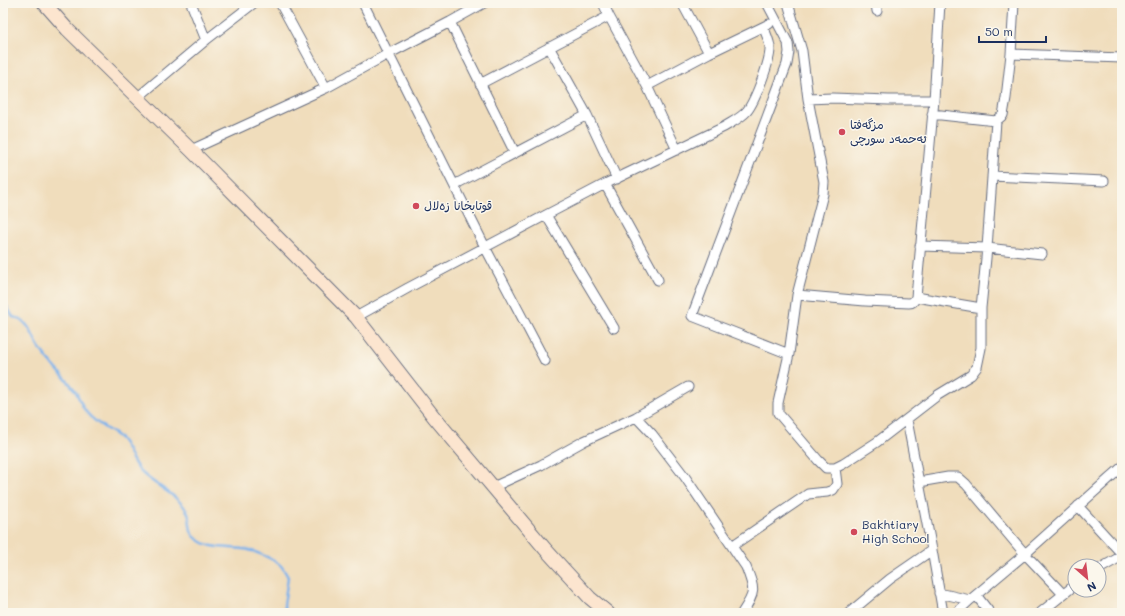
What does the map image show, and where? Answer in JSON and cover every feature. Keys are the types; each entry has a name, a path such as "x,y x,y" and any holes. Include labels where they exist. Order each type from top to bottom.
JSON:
{"main road":[{"path":"44,3 67,29 191,150 356,317 434,417 546,550 590,598 608,613"}],"street":[{"path":"191,3 206,40"},
{"path":"137,98 206,40 254,3"},
{"path":"280,3 326,88"},
{"path":"363,3 485,247 545,361"},
{"path":"191,150 326,88 484,3"},
{"path":"603,3 647,86 677,150"},
{"path":"682,3 709,53"},
{"path":"767,3 788,43 789,52 787,64 692,316 789,354"},
{"path":"788,3 802,51 808,99 824,182 823,194 797,295 789,354 778,403 778,413 826,468 835,468 843,464 876,442 938,395 971,375 977,367 981,348 981,308 988,248 996,120"},
{"path":"797,295 865,302 914,302 916,297 934,100 940,3"},
{"path":"932,114 996,120 1002,115 1006,98 1011,54 1014,3"},
{"path":"480,84 609,16"},
{"path":"647,86 709,53 776,21"},
{"path":"450,22 515,153"},
{"path":"356,317 605,184 724,127 739,118 746,112 753,102 769,56 770,48 768,37 763,27"},
{"path":"550,47 587,115 617,179"},
{"path":"1011,54 1122,58"},
{"path":"808,99 934,100"},
{"path":"454,185 587,115"},
{"path":"992,176 1104,181"},
{"path":"605,184 658,280"},
{"path":"546,215 614,328"},
{"path":"920,246 988,248 1042,254"},
{"path":"916,297 981,308"},
{"path":"494,487 541,466 584,441 636,417 688,387"},
{"path":"636,417 652,434 685,477 746,567 752,582 753,592 750,602 742,613"},
{"path":"907,420 943,613"},
{"path":"956,613 1025,554 1122,467"},
{"path":"732,546 808,494 833,490 837,484 835,468"},
{"path":"919,482 948,477 958,477 966,484 1025,554 1063,594"},
{"path":"1078,506 1122,555 1107,564"},
{"path":"849,613 890,579 932,550"},
{"path":"1040,613 1067,591"},
{"path":"940,593 973,598 990,613"}],"waterway":[{"path":"3,300 13,317 24,322 45,355 74,389 87,413 120,439 135,465 146,477 183,505 189,515 191,531 197,539 211,546 252,551 271,559 282,567 288,577 284,605 285,613"}],"place":[{"name":"مزگەفتا ئەحمەد سورچی","path":"842,132"},
{"name":"قوتابخانا زەلال","path":"416,206"},
{"name":"Bakhtiary High School","path":"854,532"}]}
